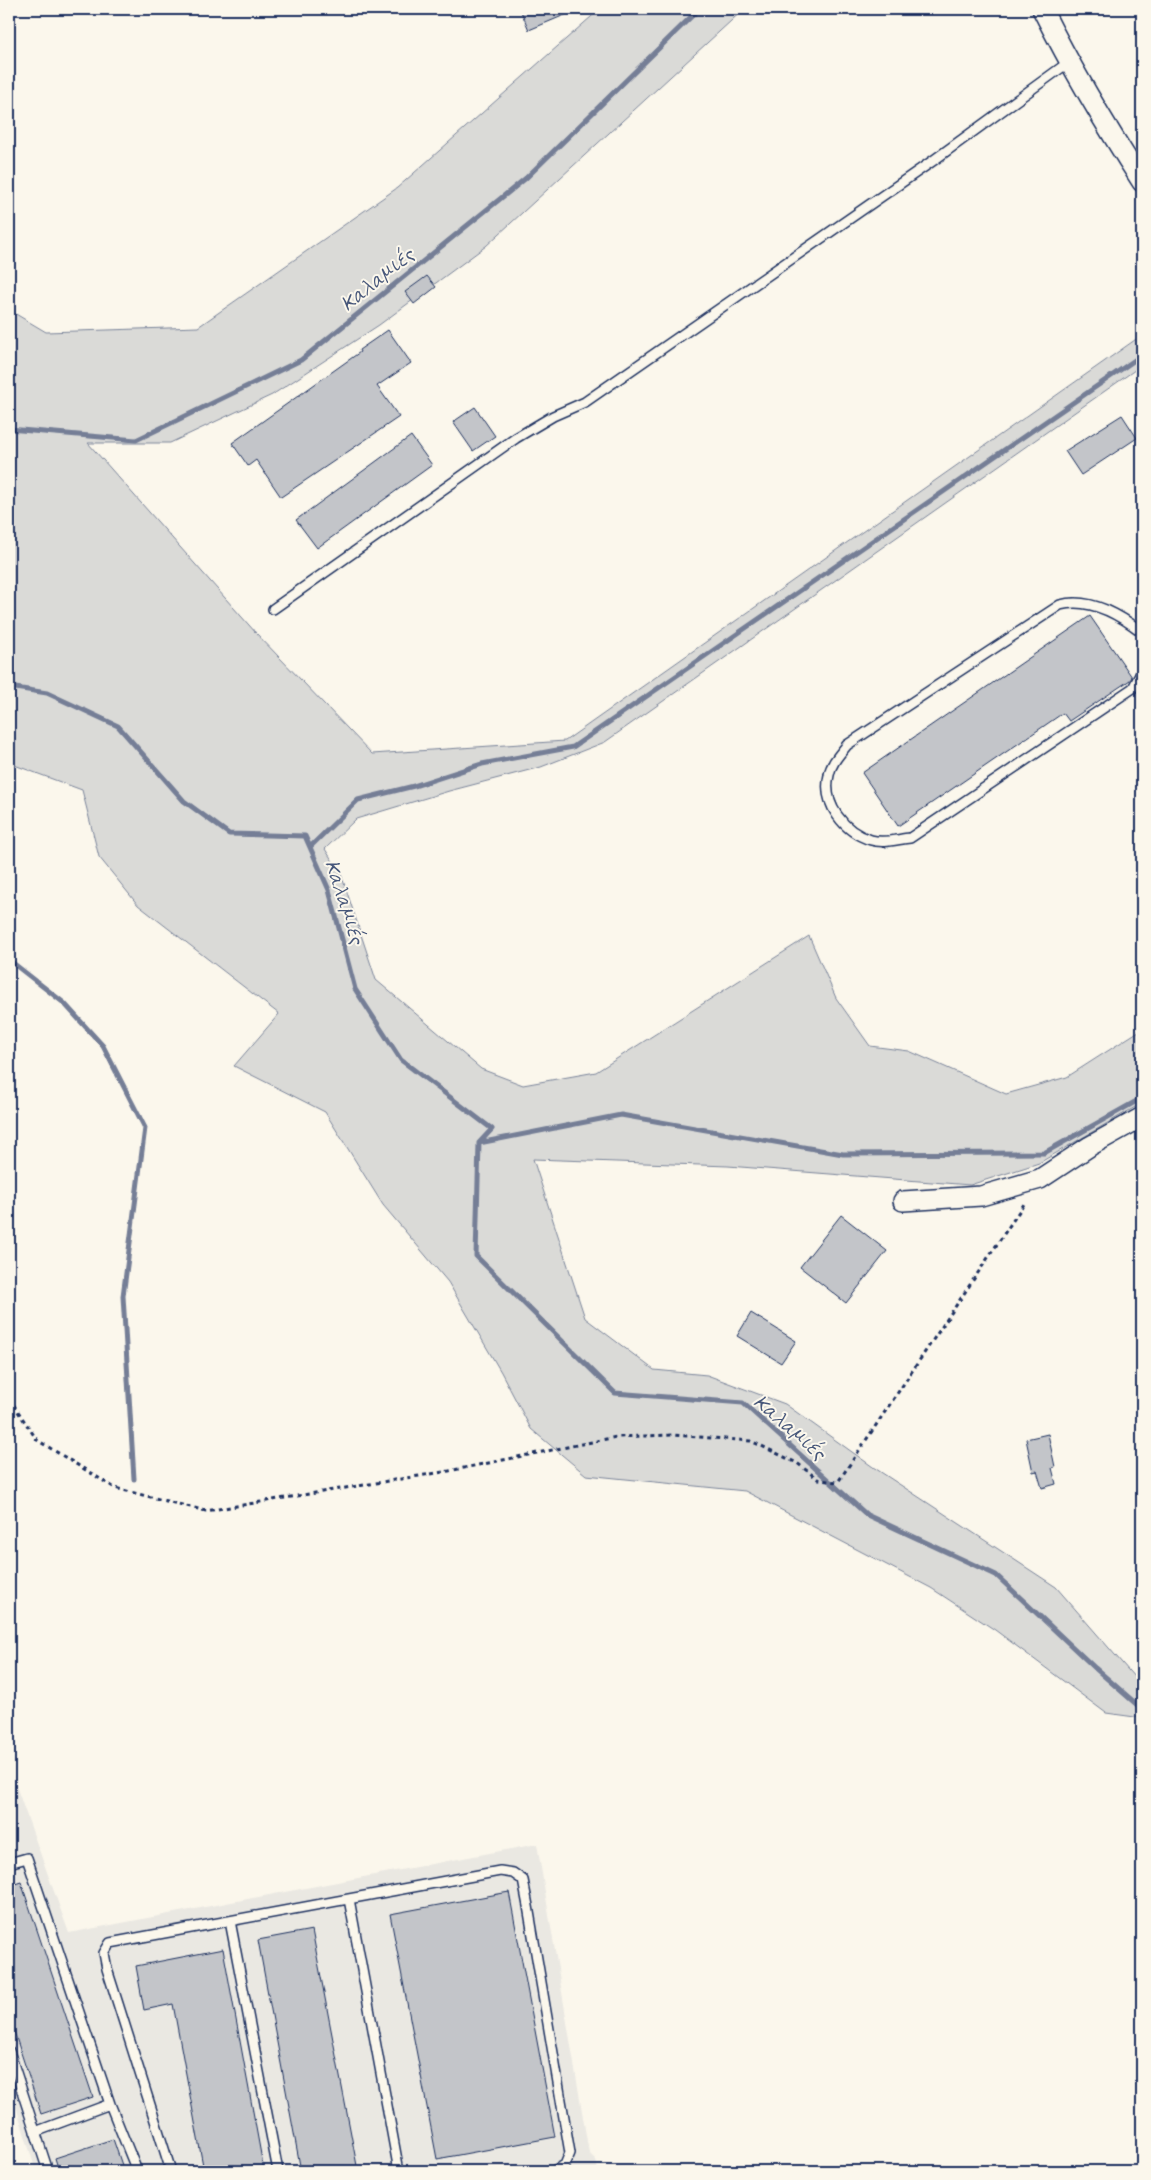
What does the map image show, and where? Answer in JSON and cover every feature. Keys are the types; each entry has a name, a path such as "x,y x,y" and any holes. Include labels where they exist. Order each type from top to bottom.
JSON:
{"street":[{"path":"1042,9 1102,120 1142,182"},
{"path":"903,1201 981,1196 1040,1180 1090,1146 1142,1117"}],"lane":[{"path":"274,609 516,438 553,416 585,402 934,160 1069,62"},
{"path":"1142,632 1123,617 1100,609 1077,603 1060,605 847,745 837,757 829,774 828,789 831,807 853,831 872,840 887,841 910,838 1133,688 1142,671"},
{"path":"9,1863 27,1858 110,2104 137,2171"},
{"path":"171,2171 107,1969 104,1953 110,1944 500,1871 513,1872 523,1880 570,2153 565,2165 553,2171"},
{"path":"349,1899 399,2171"},
{"path":"230,1921 278,2171"},
{"path":"9,2051 48,2171"},
{"path":"35,2132 110,2104"}],"path":[{"path":"9,1398 37,1440 115,1488 206,1511 449,1471 616,1437 673,1435 751,1441 797,1463 819,1480 838,1482 1040,1180"}],"shaded area":[{"path":"600,9 744,9 486,246 379,325 272,395 170,443 88,443 256,633 372,754 565,741 1142,335 1142,365 605,742 541,767 449,791 356,819 325,849 341,874 376,980 481,1069 523,1085 596,1072 809,936 836,998 870,1046 909,1051 1006,1094 1067,1077 1142,1029 1142,1103 1039,1163 970,1185 728,1166 533,1159 585,1318 654,1370 707,1375 785,1404 873,1467 1056,1587 1142,1686 1142,1718 1106,1713 995,1630 931,1588 745,1491 586,1475 531,1429 501,1372 448,1282 383,1205 325,1112 234,1066 279,1014 138,905 99,857 82,790 9,763 9,310 46,332 198,327 397,188"},
{"path":"9,1772 11,1772 69,1933 537,1844 589,2153 596,2160 598,2171 36,2171 9,2084"}],"building":[{"path":"520,9 579,9 529,30"},
{"path":"427,276 436,287 414,304 405,292"},
{"path":"388,330 411,363 377,386 399,417 281,497 256,460 248,466 232,443"},
{"path":"475,407 495,436 473,451 453,422"},
{"path":"1122,415 1137,438 1081,475 1065,451"},
{"path":"411,436 432,465 317,548 296,520"},
{"path":"1090,616 1132,677 1130,680 1069,721 1063,713 898,826 862,773"},
{"path":"841,1215 887,1251 846,1303 800,1267"},
{"path":"751,1313 796,1341 781,1363 737,1336"},
{"path":"1048,1434 1055,1467 1052,1468 1056,1484 1042,1488 1037,1471 1033,1472 1026,1439"},
{"path":"21,1882 93,2097 41,2114 9,2016 9,1886"},
{"path":"509,1892 555,2137 437,2159 390,1914"},
{"path":"312,1930 358,2171 301,2171 258,1940"},
{"path":"223,1949 264,2171 204,2171 173,2004 144,2010 136,1966"},
{"path":"113,2139 124,2171 59,2171 55,2158"}],"waterway":[{"name":"Καλαμιές","path":"9,429 136,440 301,360 526,178 699,9"},
{"path":"310,847 358,800 414,786 482,764 573,747 1142,355"},
{"name":"Καλαμιές","path":"9,687 47,693 118,726 184,801 229,834 305,836 329,890 355,989 401,1060 492,1129 479,1143 476,1256 615,1393 743,1403 867,1515 996,1575 1095,1668 1142,1709"},
{"path":"9,960 64,1003 103,1046 145,1128 123,1296 134,1479"},
{"name":"Καλαμιές","path":"479,1143 621,1115 843,1154 1044,1153 1142,1098"}]}
